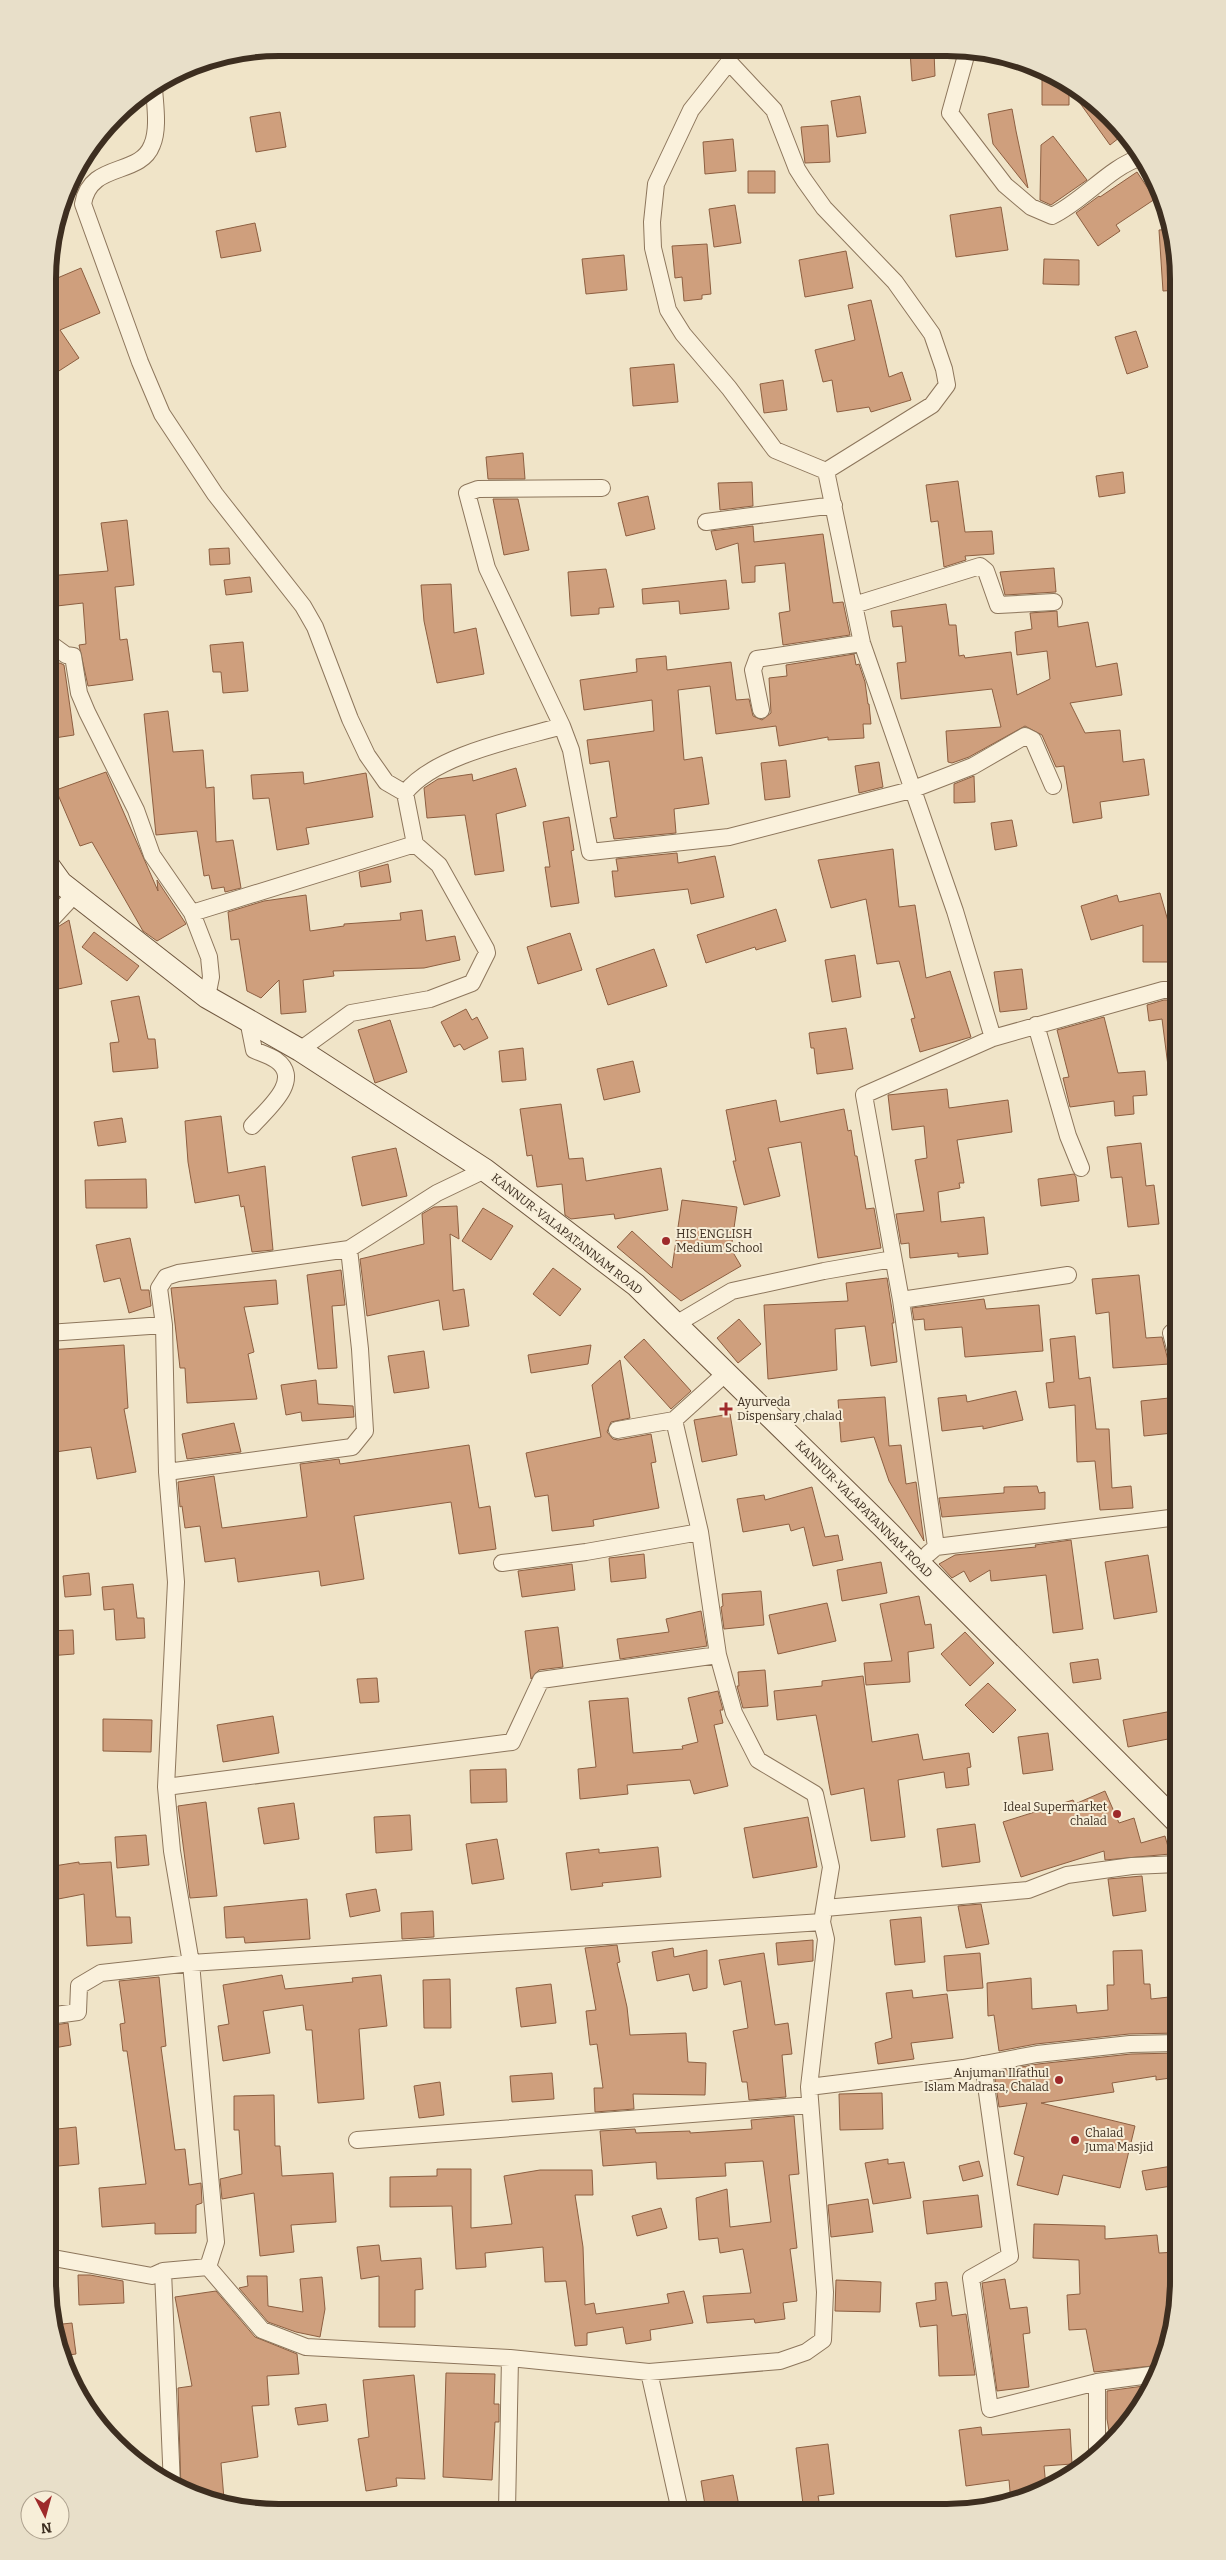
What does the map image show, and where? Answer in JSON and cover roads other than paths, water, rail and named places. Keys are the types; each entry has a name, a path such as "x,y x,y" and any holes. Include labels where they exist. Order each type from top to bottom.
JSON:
{"main road":[{"name":"KANNUR-VALAPATANNAM ROAD","path":"56,876 61,883 207,997 300,1050 485,1170 636,1286 919,1563 1170,1815"}],"street":[{"path":"729,56 774,110 797,170 824,208 895,282 932,334 944,369 946,385 932,405 826,471 775,450 729,388 683,334 668,310 653,248 652,222 656,184 691,110 729,56"},
{"path":"966,57 950,113 1005,185 1031,208 1052,216 1071,207 1127,162 1135,159"},
{"path":"154,95 155,125 152,146 142,158 94,180 85,190 83,204 140,362 162,414 216,494 304,606 315,627 350,719 368,755 386,782 405,792"},
{"path":"826,471 862,643 911,790 955,911 993,1038"},
{"path":"602,488 478,489 467,492 487,568 562,726 571,750 590,852 729,837 911,790 973,766 1025,736 1033,740 1053,786"},
{"path":"706,522 834,506"},
{"path":"854,605 980,566 986,571 998,605 1054,602"},
{"path":"761,710 753,670 757,659 862,643"},
{"path":"56,648 66,655 73,656 79,693 136,810 152,855 192,913 208,957 211,977 207,997"},
{"path":"300,1050 351,1013 430,999 472,982 487,953 486,949 439,865 415,844 405,792 412,783 430,771 474,751 562,726"},
{"path":"192,913 415,844"},
{"path":"56,914 75,894"},
{"path":"936,1547 901,1300 872,1130 864,1094 993,1038 1163,990 1170,990"},
{"path":"248,1020 254,1050 276,1060 286,1071 286,1083 276,1099 252,1126"},
{"path":"1036,1025 1068,1136 1081,1168"},
{"path":"208,2267 216,2242 191,1963 172,1851 166,1787 176,1582 167,1472 164,1325 158,1288 166,1277 349,1249 437,1193 485,1170"},
{"path":"167,1472 352,1447 365,1431 360,1349 349,1249"},
{"path":"676,1324 732,1291 824,1271 893,1259"},
{"path":"901,1300 1068,1275"},
{"path":"56,1332 164,1325"},
{"path":"616,1430 674,1420 726,1373"},
{"path":"208,2267 262,2330 306,2347 510,2358 650,2372 780,2361 806,2352 823,2340 825,2292 809,2087 826,1939 823,1915 831,1867 815,1794 758,1760 734,1714 718,1655 700,1532 674,1420"},
{"path":"919,1563 936,1547 1170,1518"},
{"path":"502,1563 586,1552 700,1532"},
{"path":"166,1787 512,1742 541,1680 718,1655"},
{"path":"56,2015 78,2012 80,1986 101,1973 191,1963 823,1915 1028,1890 1067,1875 1132,1866 1170,1864"},
{"path":"809,2087 895,2078 1037,2054 1130,2044 1170,2043"},
{"path":"983,2064 1010,2256 971,2278 990,2409 1097,2382 1149,2375"},
{"path":"357,2140 810,2105"},
{"path":"56,2258 152,2276 164,2271 208,2267"},
{"path":"164,2271 172,2476"},
{"path":"507,2504 510,2358"},
{"path":"650,2372 678,2504"},
{"path":"1097,2382 1097,2446"}],"place":[{"name":"HIS ENGLISH Medium School","path":"666,1241"},
{"name":"Ayurveda Dispensary ,chalad","path":"726,1409"},
{"name":"Ideal Supermarket chalad","path":"1117,1814"},
{"name":"Anjuman Ilfathul Islam Madrasa, Chalad","path":"1059,2080"},
{"name":"Chalad Juma Masjid","path":"1075,2140"}]}
